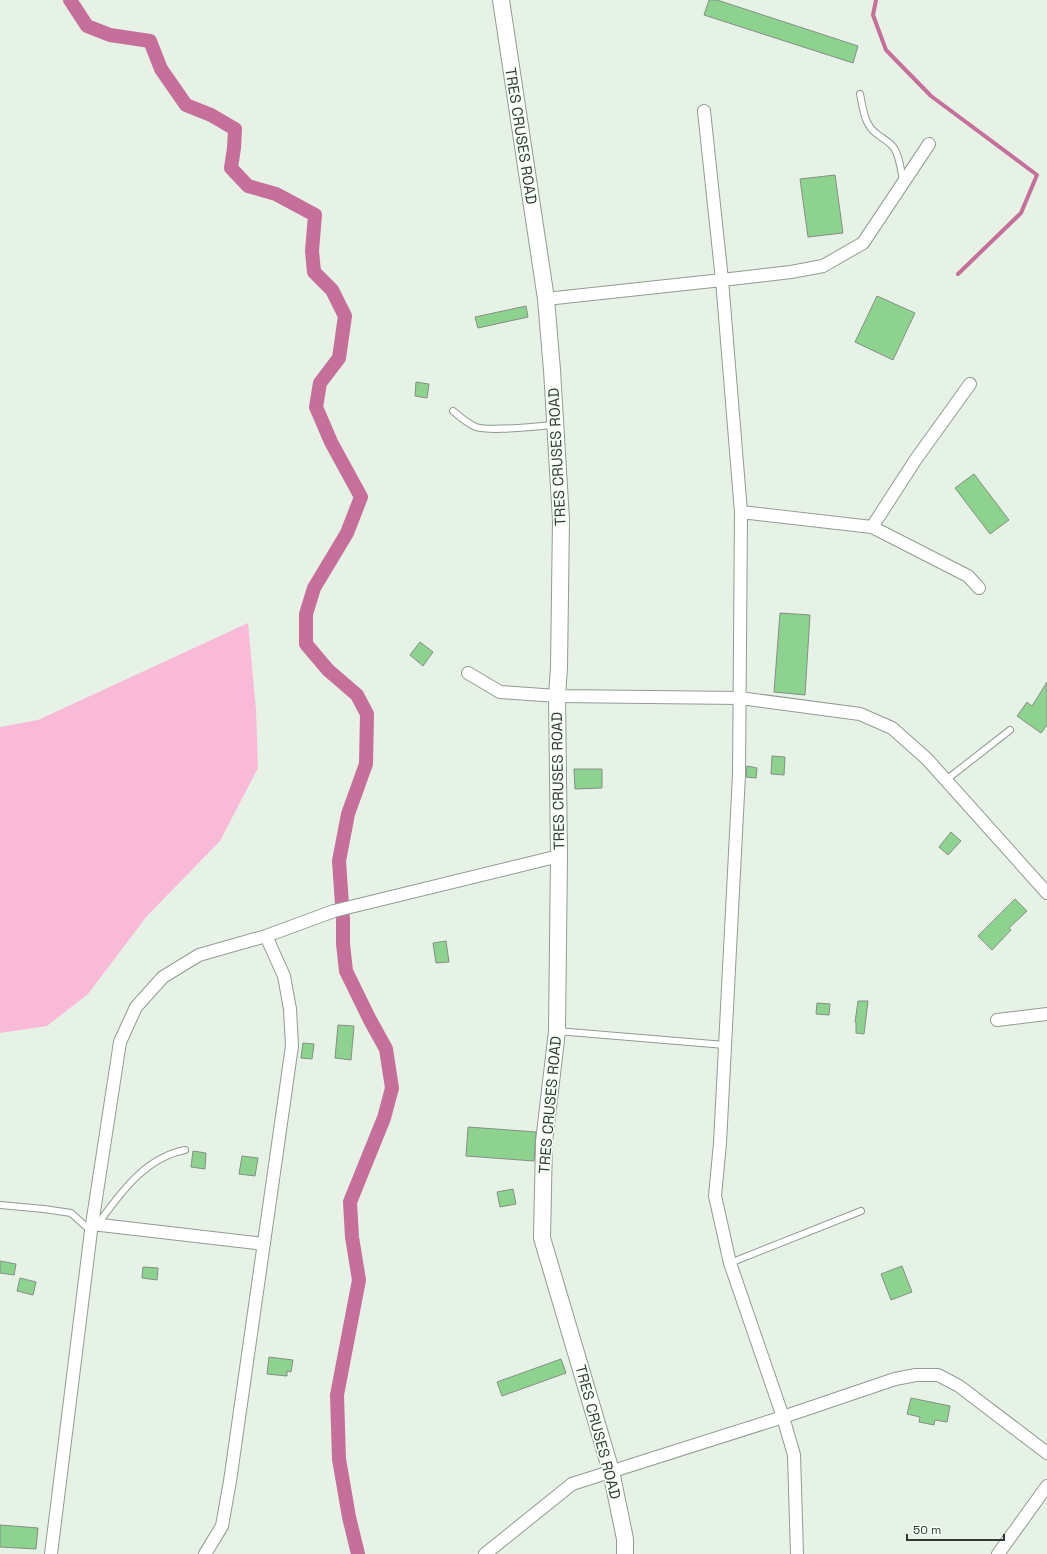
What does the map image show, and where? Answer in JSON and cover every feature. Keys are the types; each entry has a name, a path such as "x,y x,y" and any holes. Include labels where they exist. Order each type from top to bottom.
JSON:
{"main road":[{"name":"TRES CRUSES ROAD","path":"501,0 546,299 561,520 559,667 557,696 559,856 557,1031 544,1142 542,1238 612,1471 625,1539 625,1554"}],"street":[{"path":"704,111 722,280 741,512 739,775 720,1143 715,1196 730,1263 784,1417 794,1455 797,1554"},
{"path":"546,299 791,272 823,266 863,243 929,144"},
{"path":"872,527 916,459 970,384"},
{"path":"741,512 872,527 968,576 979,588"},
{"path":"468,673 500,692 557,696 740,698 860,714 892,728 927,759 1047,893"},
{"path":"51,1554 93,1227 120,1042 136,1007 163,977 199,955 266,936 334,911 352,906 559,856"},
{"path":"205,1554 222,1526 230,1481 292,1046 290,1008 284,976 266,936"},
{"path":"997,1020 1047,1014"},
{"path":"93,1227 264,1244"},
{"path":"485,1554 572,1484 784,1417 895,1379 916,1375 938,1375 959,1386 1047,1453"},
{"path":"998,1554 1047,1486"}],"lane":[{"path":"860,94 868,125 875,133 894,147 900,165 903,183"},
{"path":"453,411 467,422 477,427 495,428 555,425"},
{"path":"946,780 1010,730"},
{"path":"557,1031 725,1045"},
{"path":"0,1205 71,1213 93,1227 138,1175 171,1153 185,1150"},
{"path":"730,1263 861,1211"}],"shaded area":[{"path":"248,623 256,710 258,768 220,841 147,916 88,994 47,1026 0,1033 0,727 38,720"}],"building":[{"path":"709,0 717,0 858,46 853,63 704,15"},
{"path":"835,175 843,233 808,237 800,179"},
{"path":"877,296 915,313 893,360 855,342"},
{"path":"526,306 528,317 478,328 475,317"},
{"path":"416,382 429,384 427,398 415,396"},
{"path":"974,474 1009,520 990,534 955,488"},
{"path":"780,613 810,615 805,695 774,692"},
{"path":"420,642 433,652 423,666 410,655"},
{"path":"1047,682 1047,725 1041,733 1017,716 1027,702 1032,706"},
{"path":"772,756 785,757 784,775 771,774"},
{"path":"747,766 757,768 756,778 746,777"},
{"path":"574,769 602,769 602,788 575,789"},
{"path":"951,832 961,841 948,855 939,847"},
{"path":"1015,899 1027,911 1009,928 1011,930 992,950 978,936"},
{"path":"446,941 449,962 436,963 433,943"},
{"path":"858,1001 868,1001 864,1034 856,1033 855,1022"},
{"path":"817,1003 830,1004 829,1015 816,1014"},
{"path":"338,1025 354,1026 351,1060 335,1058"},
{"path":"303,1043 314,1044 312,1059 301,1058"},
{"path":"468,1127 536,1132 534,1161 466,1156"},
{"path":"193,1151 206,1153 205,1169 191,1167"},
{"path":"242,1156 258,1158 255,1176 239,1174"},
{"path":"513,1189 516,1204 500,1207 497,1192"},
{"path":"0,1261 16,1264 14,1275 0,1273"},
{"path":"902,1266 912,1292 891,1300 881,1274"},
{"path":"143,1267 158,1268 157,1280 142,1278"},
{"path":"20,1278 36,1282 33,1295 17,1291"},
{"path":"269,1357 293,1360 291,1372 287,1371 287,1376 267,1374"},
{"path":"561,1359 566,1373 502,1396 497,1382"},
{"path":"911,1398 950,1406 947,1422 935,1420 934,1425 919,1422 920,1417 907,1414"},
{"path":"0,1525 38,1528 36,1549 0,1547"}],"waterway":[{"path":"70,0 87,26 110,35 150,41 161,69 186,105 211,115 235,129 231,168 248,186 276,194 315,215 312,251 314,272 332,290 345,316 339,358 320,383 316,407 331,442 361,497 347,533 314,588 306,614 306,644 328,670 357,695 367,714 366,764 348,814 339,861 343,919 343,944 346,971 386,1049 392,1088 384,1118 350,1202 352,1237 359,1280 337,1395 339,1459 349,1517 358,1554"},
{"path":"876,0 873,15 886,50 931,96 1037,175 1021,213 958,274"}]}
